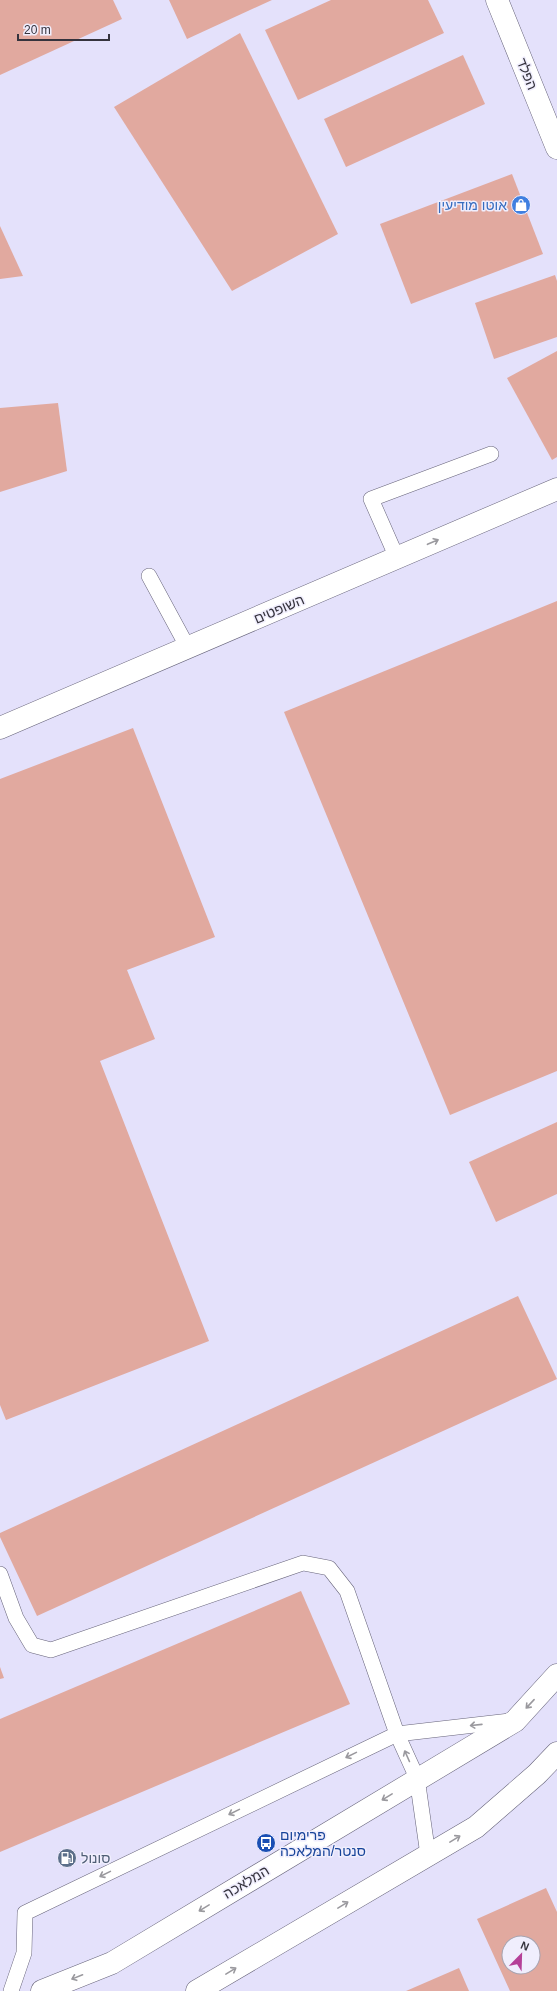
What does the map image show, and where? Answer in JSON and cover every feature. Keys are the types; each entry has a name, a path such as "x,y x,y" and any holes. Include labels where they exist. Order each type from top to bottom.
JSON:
{"main road":[{"name":"הפלד","path":"496,0 557,148"},
{"name":"השופטים","path":"0,728 557,489"},
{"name":"המלאכה","path":"42,1991 112,1963 417,1778 515,1721 557,1675"},
{"path":"197,1991 476,1827 547,1772 557,1753"}],"lane":[{"path":"398,558 371,499 491,454"},
{"path":"149,576 188,648"},
{"path":"0,1574 16,1618 32,1645 51,1650 303,1563 329,1568 347,1591 397,1734 417,1778 428,1855"},
{"path":"11,1991 24,1953 25,1913 397,1734 515,1721"}],"shaded area":[{"path":"0,0 557,0 557,1991 0,1991"}],"building":[{"path":"0,0 113,0 122,19 0,75"},
{"path":"169,0 272,0 187,39"},
{"path":"331,0 428,0 444,33 298,100 265,30"},
{"path":"240,33 338,234 232,291 114,107"},
{"path":"463,55 485,104 346,167 324,119"},
{"path":"512,174 543,254 411,304 380,224"},
{"path":"0,226 23,276 0,279"},
{"path":"555,275 557,281 557,337 494,359 475,303"},
{"path":"557,351 557,457 552,460 507,378"},
{"path":"58,403 67,471 0,492 0,408"},
{"path":"557,601 557,1071 450,1115 284,712"},
{"path":"133,728 215,937 127,970 155,1039 100,1061 209,1341 6,1420 0,1405 0,779"},
{"path":"557,1122 557,1194 496,1222 469,1162"},
{"path":"518,1296 557,1379 37,1616 0,1537 0,1533"},
{"path":"301,1591 350,1704 0,1852 0,1719"},
{"path":"0,1667 4,1678 0,1679"},
{"path":"546,1888 557,1912 557,1991 510,1991 503,1975 541,1975 541,1935 501,1935 501,1971 477,1919"},
{"path":"459,1968 469,1991 406,1991"}],"place":[{"name":"אוטו מודיעין","path":"521,205"},
{"name":"פרימיום סנטר/המלאכה","path":"266,1843"},
{"name":"סונול","path":"67,1858"}]}
